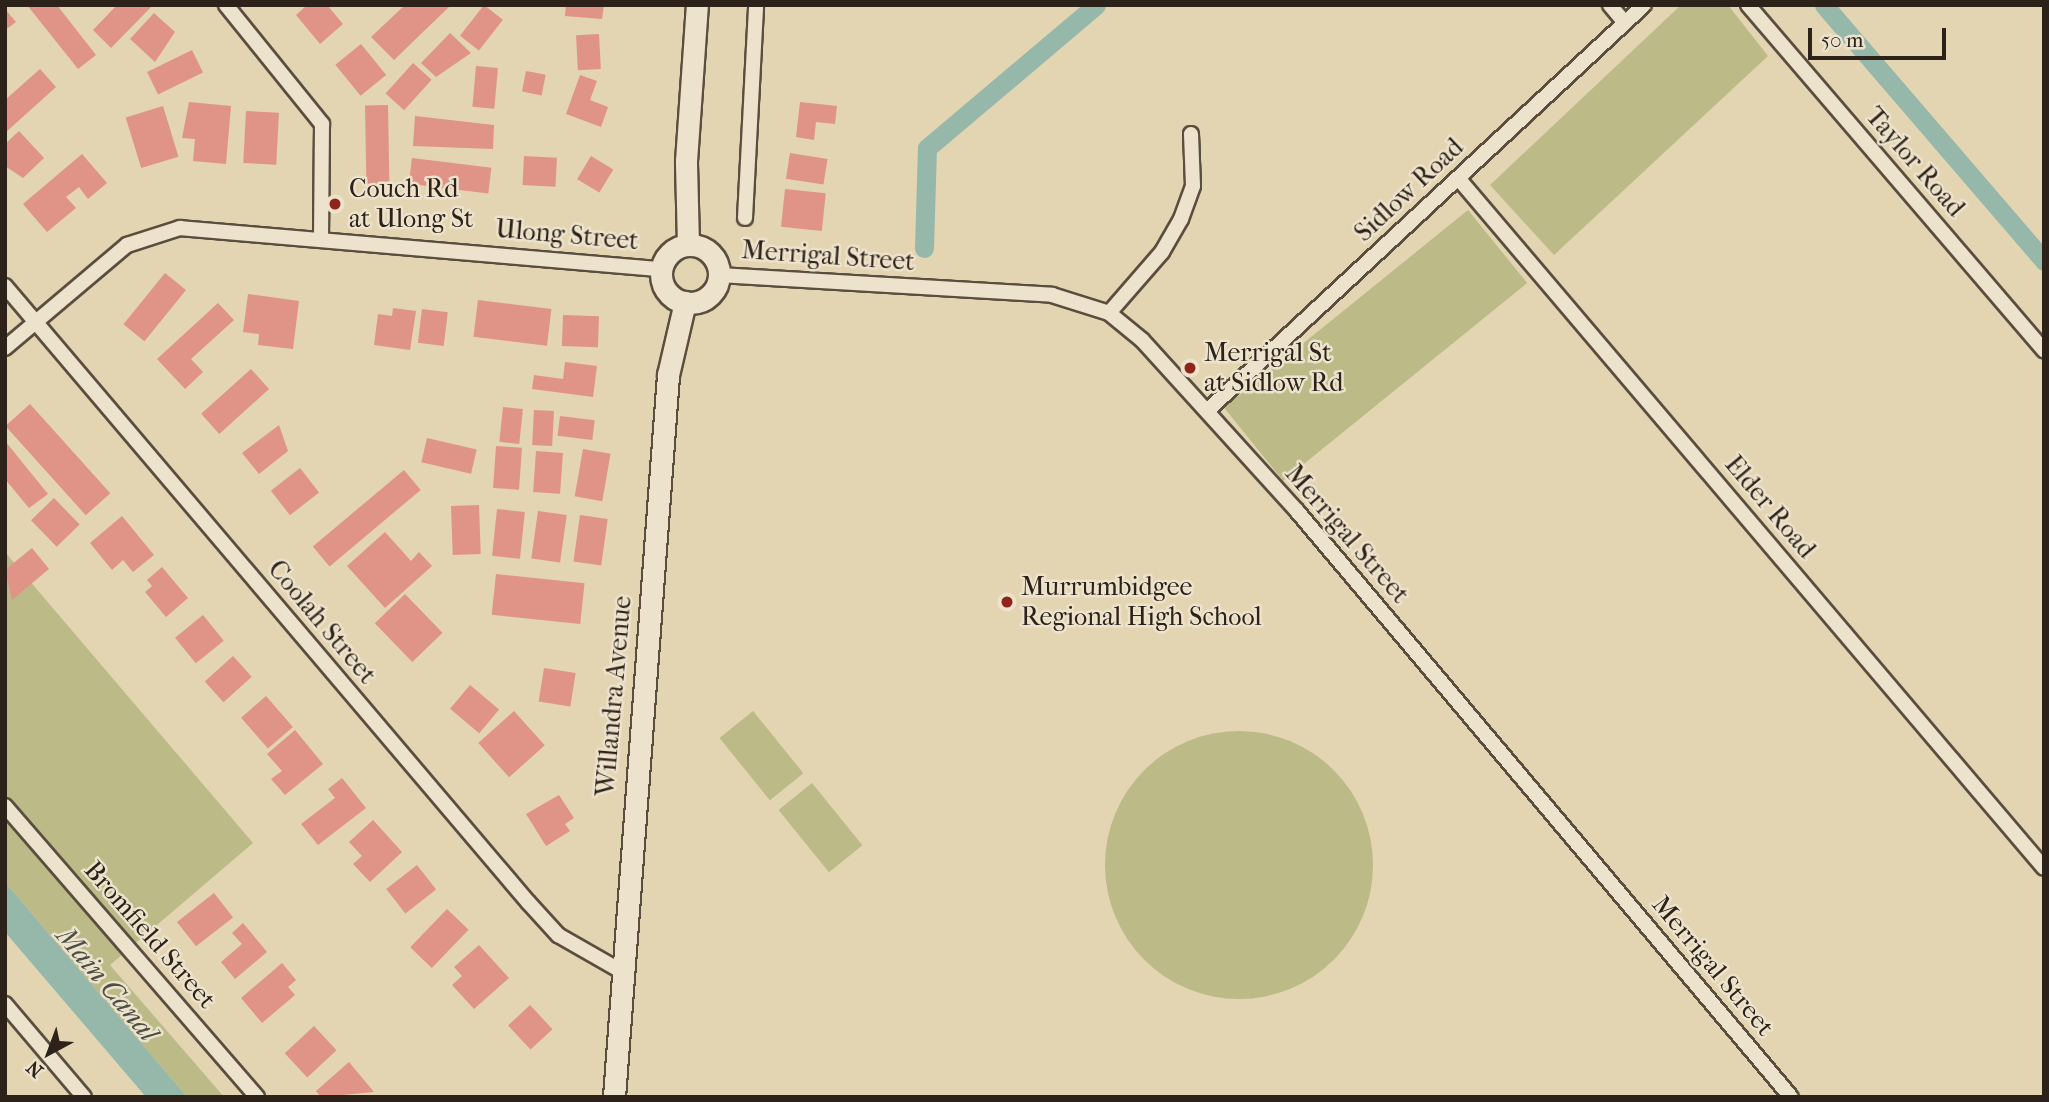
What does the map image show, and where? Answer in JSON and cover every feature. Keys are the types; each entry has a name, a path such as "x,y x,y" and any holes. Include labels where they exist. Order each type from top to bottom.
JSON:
{"street":[{"path":"226,5 322,124 321,238"},
{"path":"688,245 685,161 697,5"},
{"path":"745,218 756,5"},
{"path":"1610,5 1625,23"},
{"name":"Sidlow Road","path":"1207,411 1644,5"},
{"name":"Taylor Road","path":"1748,5 2044,350"},
{"path":"1109,313 1162,252 1181,219 1194,186 1191,134"},
{"name":"Elder Road","path":"1458,178 2044,868"},
{"name":"Ulong Street","path":"5,348 127,245 151,234 180,229 321,238 662,269"},
{"path":"688,245 710,253 719,275 708,296 685,302 667,290 662,269 670,252 688,245"},
{"name":"Merrigal Street","path":"719,275 1052,295 1109,313 1207,411 1791,1097"},
{"name":"Coolah Street","path":"5,286 535,910 558,935 619,970"},
{"name":"Willandra Avenue","path":"614,1097 619,970 668,375 685,302"},
{"name":"Bromfield Street","path":"5,806 257,1097"},
{"path":"5,1004 84,1097"}],"shaded area":[{"path":"1681,5 1728,5 1768,56 1554,255 1490,185"},
{"path":"1468,210 1527,283 1283,481 1224,408"},
{"path":"5,552 253,843 110,965 224,1097 187,1097 5,882"},
{"path":"753,711 803,773 770,800 720,738"},
{"path":"1239,731 1290,741 1334,770 1363,814 1373,865 1363,916 1334,960 1290,989 1239,999 1188,989 1144,960 1115,916 1105,865 1115,814 1144,770 1188,741"},
{"path":"812,783 862,845 829,872 779,810"},
{"name":"Main Canal","path":"5,882 187,1097 146,1097 5,932"}],"building":[{"path":"27,5 57,5 96,55 78,69"},
{"path":"117,5 153,5 111,48 93,30"},
{"path":"307,5 327,5 343,24 320,44 296,15"},
{"path":"405,5 451,5 394,60 371,37"},
{"path":"484,5 503,20 479,51 460,36"},
{"path":"566,5 604,5 602,19 565,16"},
{"path":"5,9 16,22 5,30"},
{"path":"154,13 175,32 155,62 130,39"},
{"path":"450,33 471,53 436,77 421,63"},
{"path":"599,34 601,69 578,70 576,35"},
{"path":"361,44 386,75 361,96 335,65"},
{"path":"192,50 203,72 158,94 147,72"},
{"path":"413,63 432,80 404,110 386,93"},
{"path":"476,66 498,68 494,109 472,107"},
{"path":"40,69 56,87 5,133 5,100"},
{"path":"526,71 546,75 542,95 522,92"},
{"path":"580,75 597,81 590,100 608,107 601,127 566,114"},
{"path":"189,102 231,106 226,164 193,161 195,139 182,138"},
{"path":"800,102 837,106 835,124 816,122 814,140 796,137"},
{"path":"365,105 388,105 389,184 366,184"},
{"path":"163,106 178,157 141,168 126,117"},
{"path":"246,111 279,113 276,165 243,163"},
{"path":"415,116 494,125 493,149 413,146"},
{"path":"19,131 44,158 23,178 5,166 5,144"},
{"path":"790,153 828,159 823,185 786,179"},
{"path":"82,154 107,183 88,199 79,187 66,197 76,208 47,232 23,204"},
{"path":"524,156 557,158 555,187 522,185"},
{"path":"591,156 613,169 599,193 577,179"},
{"path":"412,158 491,168 488,194 409,184"},
{"path":"785,189 826,193 822,231 781,227"},
{"path":"165,273 186,290 144,341 123,324"},
{"path":"248,294 299,301 293,349 258,345 259,334 243,332"},
{"path":"478,300 551,309 547,346 473,337"},
{"path":"218,303 234,320 191,359 203,372 185,389 157,359"},
{"path":"393,308 416,311 410,350 374,345 378,314 392,316"},
{"path":"422,309 448,312 444,346 418,343"},
{"path":"563,315 599,316 598,347 562,346"},
{"path":"565,362 597,366 593,397 532,389 534,375 563,379"},
{"path":"251,369 269,389 219,434 201,414"},
{"path":"30,404 110,493 86,515 5,426"},
{"path":"503,407 523,409 519,444 499,442"},
{"path":"534,410 554,411 552,446 532,445"},
{"path":"560,416 595,420 592,440 558,436"},
{"path":"279,425 288,451 259,474 242,453"},
{"path":"427,438 477,449 471,474 421,462"},
{"path":"5,441 48,494 29,508 5,479"},
{"path":"496,446 522,448 519,490 493,488"},
{"path":"583,449 611,454 602,501 575,496"},
{"path":"536,451 563,453 560,494 533,492"},
{"path":"300,468 319,492 290,515 271,491"},
{"path":"404,470 421,490 330,566 313,546"},
{"path":"54,498 80,525 57,547 31,520"},
{"path":"479,505 481,554 453,555 451,506"},
{"path":"497,509 525,512 520,559 492,556"},
{"path":"538,511 567,515 560,563 531,559"},
{"path":"580,515 608,519 601,565 573,562"},
{"path":"122,516 154,555 133,572 123,560 112,570 90,543"},
{"path":"385,532 411,561 419,552 432,566 385,608 347,566"},
{"path":"32,548 49,569 12,600 5,570"},
{"path":"162,567 188,598 166,617 145,592 152,586 147,580"},
{"path":"496,574 585,583 580,624 492,615"},
{"path":"405,594 443,633 412,662 375,623"},
{"path":"203,615 224,641 196,663 175,638"},
{"path":"233,656 252,677 223,702 205,681"},
{"path":"544,668 576,673 570,707 539,702"},
{"path":"470,685 499,709 479,733 450,709"},
{"path":"266,696 293,727 268,749 241,718"},
{"path":"514,711 545,745 509,777 478,743"},
{"path":"295,730 323,764 285,795 271,779 282,771 267,754"},
{"path":"342,778 366,808 318,845 301,824 335,798 328,789"},
{"path":"559,795 574,818 565,824 570,831 546,846 526,814"},
{"path":"373,820 402,852 370,882 353,864 362,856 349,842"},
{"path":"417,865 436,889 405,913 386,889"},
{"path":"214,893 233,917 196,946 177,922"},
{"path":"447,909 469,930 432,968 410,947"},
{"path":"243,923 267,952 235,979 221,962 242,944 232,933"},
{"path":"479,945 509,978 474,1009 452,985 462,976 454,967"},
{"path":"282,963 296,980 288,987 295,995 262,1023 241,998"},
{"path":"530,1005 553,1029 531,1050 508,1025"},
{"path":"314,1026 337,1050 307,1077 285,1053"},
{"path":"349,1062 374,1092 321,1097 316,1091"}],"waterway":[{"path":"924,248 927,148 1096,5"},
{"path":"1824,5 2044,261"}],"place":[{"name":"Couch Rd at Ulong St","path":"335,204"},
{"name":"Merrigal St at Sidlow Rd","path":"1190,368"},
{"name":"Murrumbidgee Regional High School","path":"1007,602"}]}
